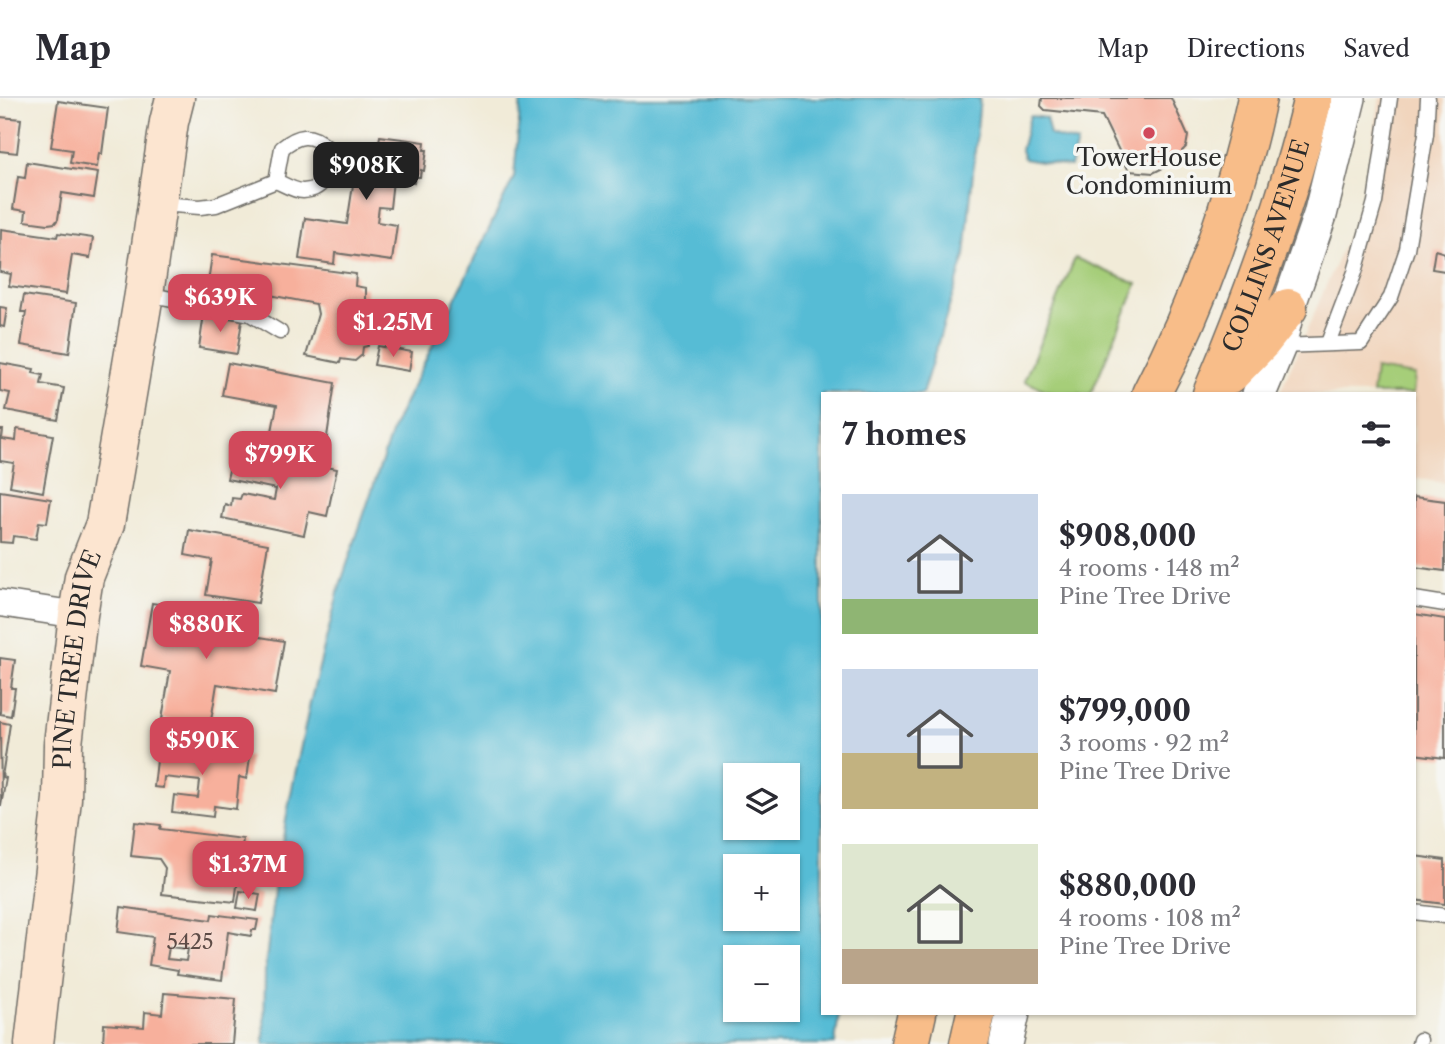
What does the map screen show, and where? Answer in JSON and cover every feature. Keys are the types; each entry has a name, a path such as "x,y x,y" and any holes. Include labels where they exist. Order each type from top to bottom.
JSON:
{"main road":[{"name":"COLLINS AVENUE","path":"1152,392 1181,332 1219,237 1257,98"},
{"name":"COLLINS AVENUE","path":"1214,392 1260,340 1283,210 1313,98"},
{"name":"PINE TREE DRIVE","path":"34,1044 62,799 63,744 78,615 84,577 106,524 158,204 171,106"},
{"path":"1219,237 1222,313 1227,322 1260,340 1288,308"},
{"name":"PINE TREE DRIVE","path":"62,799 78,747 110,580 106,524"},
{"path":"910,1044 917,1015"},
{"path":"969,1044 976,1015"}],"street":[{"path":"1288,308 1326,193 1349,98"},
{"path":"1259,392 1260,340"},
{"path":"0,603 78,615"},
{"path":"1006,1044 1013,1015"}],"lane":[{"path":"1328,343 1355,272 1375,202 1390,98"},
{"path":"1260,340 1361,343 1391,297 1407,250 1426,134 1428,98"},
{"path":"158,204 200,207 216,205 276,181"},
{"path":"144,294 250,314 280,332"},
{"path":"1416,600 1445,604"},
{"path":"1416,912 1445,916"}],"shaded area":[{"path":"1380,98 1445,98 1445,483 1416,478 1416,392 1280,392 1362,203"}],"green space":[{"path":"1075,258 1137,284 1092,392 1050,392 1024,381"},
{"path":"1375,369 1415,375 1413,392 1372,392"}],"water":[{"path":"521,98 980,98 965,256 923,392 821,392 821,1015 839,1015 835,1044 264,1044 265,970 274,890 310,703 340,585 394,425 514,177"},
{"path":"1030,116 1046,118 1050,135 1077,143 1070,167 1024,159 1021,150"}],"building":[{"name":"TowerHouse Condominium","path":"1042,98 1171,98 1188,136 1186,147 1182,151 1185,157 1153,173 1129,171 1102,116 1045,110 1041,106"},
{"path":"58,101 108,108 102,154 99,153 97,167 70,163 72,150 51,147"},
{"path":"0,117 21,119 17,153 0,151"},
{"path":"380,136 425,142 424,150 427,150 424,171 421,170 420,177 415,177 414,183 393,180 390,208 379,207 377,222 397,225 392,261 335,253 334,264 299,259 305,218 347,224 353,185 340,184 344,155 352,156 354,144 378,147"},
{"path":"27,162 98,173 94,198 62,193 55,223 25,221 26,211 13,209 18,177 25,178"},
{"path":"1,229 57,237 58,233 93,238 90,258 72,255 66,294 9,286 11,274 0,272"},
{"path":"1435,250 1445,253 1445,271 1432,269"},
{"path":"212,255 356,274 355,286 366,288 366,302 373,305 368,346 363,347 362,355 355,361 341,359 340,363 306,356 318,314 316,304 249,291 247,296 207,289"},
{"path":"24,295 76,303 69,353 21,345 26,312 21,312"},
{"path":"0,307 7,308 4,327 0,326"},
{"path":"204,314 242,320 237,354 199,348"},
{"path":"378,346 412,352 409,371 374,365"},
{"path":"0,363 34,369 33,373 43,375 41,384 64,388 58,420 6,410 10,393 0,391"},
{"path":"228,363 335,383 324,457 269,447 277,405 222,395"},
{"path":"17,429 53,435 43,492 10,486 14,463 0,461 0,430 3,430 2,439 16,441"},
{"path":"234,448 337,469 327,516 309,512 304,535 222,518 225,504 231,506 232,498 240,499 242,494 274,500 276,489 227,479"},
{"path":"0,491 51,499 47,523 39,522 36,539 13,536 12,543 0,542"},
{"path":"1416,497 1445,501 1445,571 1416,567"},
{"path":"189,530 268,544 258,603 206,595 212,560 185,555"},
{"path":"152,603 190,609 189,617 255,629 254,636 284,641 275,694 217,684 210,727 162,719 170,671 141,666"},
{"path":"1416,614 1445,619 1445,758 1416,754"},
{"path":"0,658 15,660 11,716 0,714"},
{"path":"0,722 10,724 2,777 6,778 1,806"},
{"path":"159,743 207,749 207,753 250,757 247,779 239,777 236,809 214,806 213,817 172,812 174,795 198,798 200,781 164,777 163,788 154,787"},
{"path":"135,822 161,825 160,829 243,839 235,902 162,894 165,868 159,859 131,856"},
{"path":"1416,856 1445,860 1445,904 1416,900"},
{"path":"240,891 260,894 257,911 237,908"},
{"path":"121,907 211,920 212,914 258,920 256,930 252,930 251,936 228,932 222,980 177,974 178,970 149,965 153,937 118,932","holes":["169,947 188,949 186,961 167,959"]},
{"path":"164,993 236,999 232,1044 103,1044 104,1024 144,1027 145,1012 162,1014"}],"place":[{"name":"TowerHouse Condominium","path":"1149,133"}]}
